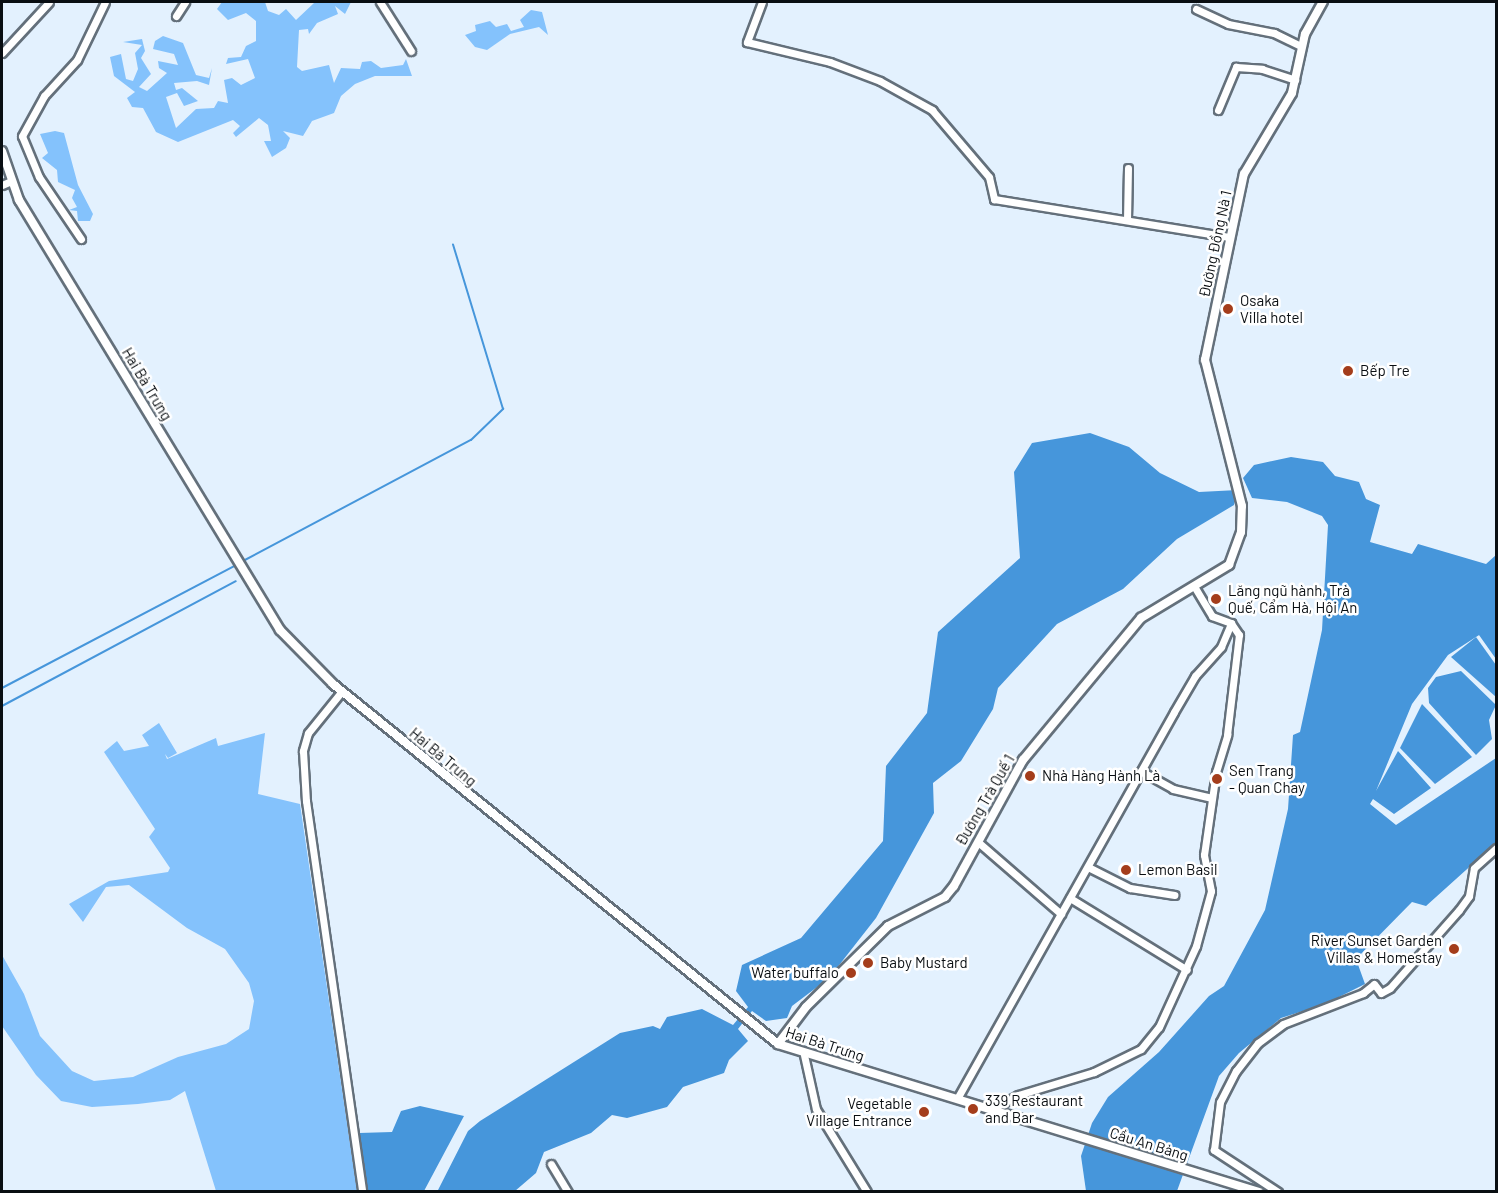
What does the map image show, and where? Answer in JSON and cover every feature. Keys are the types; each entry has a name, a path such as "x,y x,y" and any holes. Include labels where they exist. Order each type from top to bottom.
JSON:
{"street":[{"path":"2,53 49,2"},
{"path":"176,16 185,2"},
{"path":"380,2 411,51"},
{"path":"762,2 747,42 830,62 880,81 932,110 989,177 994,199 1229,237"},
{"name":"Đường Đồng Nà 1","path":"1242,506 1205,360 1229,237 1247,166 1287,104 1308,23 1323,2"},
{"path":"81,239 39,177 21,136 44,96 77,60 101,3"},
{"path":"1196,9 1227,24 1274,33 1301,46"},
{"path":"2,40 9,45"},
{"path":"1218,110 1236,67 1262,69 1295,80"},
{"name":"Hai Bà Trưng","path":"2,151 11,181 280,630 306,661 778,1044 804,1055 958,1097 1084,1139"},
{"path":"1127,220 1128,168"},
{"path":"2,185 11,181"},
{"name":"Đường Trà Quế 1","path":"778,1044 806,1007 888,926 945,897 1023,760 1141,618 1229,565 1241,532 1242,506"},
{"path":"992,1109 1018,1095 1094,1072 1141,1049 1159,1027 1187,970 1211,891 1204,855 1212,798 1227,735 1239,635 1231,623 1212,616 1194,586"},
{"path":"958,1097 1195,676 1221,647 1231,623"},
{"path":"342,691 308,733 303,752 306,801 363,1191"},
{"path":"1141,771 1173,789 1212,798"},
{"path":"978,842 1061,914"},
{"path":"1278,1191 1214,1150 1220,1102 1236,1071 1258,1043 1283,1024 1363,993 1374,984 1381,993 1390,988 1459,910 1469,896 1474,868 1497,848"},
{"path":"1088,867 1130,888 1174,895"},
{"path":"1070,898 1187,970"},
{"path":"804,1055 816,1109 867,1191"},
{"name":"Cầu An Bàng","path":"1084,1139 1259,1191"},
{"path":"551,1164 568,1191"}],"shaded area":[{"path":"222,2 265,2 268,11 279,15 286,9 296,20 314,3 351,2 345,14 335,6 338,14 317,23 309,34 308,29 299,30 297,67 302,71 329,65 334,83 341,68 360,69 362,62 371,61 381,68 403,65 406,59 412,76 375,76 355,84 341,96 334,113 312,121 303,136 283,131 290,138 286,148 272,157 264,141 271,141 268,125 259,118 236,137 233,133 240,126 233,120 178,142 156,132 143,108 132,107 127,98 135,92 114,76 110,57 121,54 126,79 133,81 138,69 135,53 142,45 123,42 142,39 145,51 141,58 151,74 139,87 147,91 167,73 159,68 158,61 178,65 174,54 153,49 155,41 163,36 183,43 196,75 209,78 212,68 209,85 197,81 174,83 176,90 182,88 198,101 184,106 177,93 166,97 176,128 196,109 214,108 218,101 228,103 224,80 232,78 241,85 255,78 248,59 226,64 228,58 241,57 246,46 256,41 256,21 246,13 228,20 217,9"},
{"path":"531,10 542,12 548,35 539,27 510,34 487,50 475,47 465,35 476,31 475,25 490,21 496,27 507,24 511,31 524,27 520,20"},
{"path":"55,131 64,133 78,185 93,214 90,221 78,221 77,211 69,210 77,207 72,198 75,190 58,182 57,170 42,158 48,153 40,134"},
{"path":"1090,433 1129,447 1160,473 1199,492 1238,490 1234,505 1177,539 1123,589 1057,624 998,688 993,709 961,761 933,783 934,813 876,918 829,978 792,1006 787,1018 766,1021 752,1011 738,1029 748,1041 729,1060 724,1073 683,1087 667,1107 627,1118 612,1115 591,1133 544,1152 536,1173 515,1191 437,1192 468,1131 480,1121 620,1033 653,1026 660,1029 667,1017 702,1009 733,1025 748,1007 736,991 742,965 801,938 883,841 886,766 927,713 938,632 1020,558 1014,472 1032,443"},
{"path":"1291,457 1323,462 1335,476 1359,482 1366,499 1380,505 1370,542 1412,554 1418,544 1486,564 1496,555 1496,659 1479,635 1448,655 1412,704 1376,791 1398,751 1431,788 1394,814 1373,799 1370,804 1396,825 1496,758 1496,843 1426,906 1412,902 1356,959 1365,984 1325,1004 1281,1018 1239,1053 1219,1076 1177,1191 1086,1191 1081,1156 1092,1123 1108,1097 1159,1052 1209,996 1224,986 1265,910 1288,809 1293,735 1300,732 1322,630 1328,525 1322,516 1287,502 1252,498 1243,478 1254,465"},
{"path":"1476,637 1496,665 1496,697 1451,657"},
{"path":"1461,671 1496,705 1489,720 1492,739 1476,755 1429,703 1428,688 1436,677"},
{"path":"1422,704 1472,757 1435,784 1400,748"},
{"path":"159,723 177,753 168,758 165,754 167,759 216,738 218,746 265,733 258,794 300,804 357,1191 216,1191 185,1091 170,1100 138,1104 92,1107 61,1101 36,1075 2,1026 2,955 24,994 40,1036 72,1071 94,1081 133,1077 178,1057 226,1044 249,1029 254,1001 249,983 225,949 187,928 129,885 106,887 83,922 69,904 109,881 168,872 170,868 149,837 155,829 104,752 117,741 124,751 149,746 142,735"},
{"path":"420,1106 464,1116 424,1191 366,1191 359,1133 392,1132 401,1111"}],"waterway":[{"path":"243,561 471,440 503,409 453,244"},
{"path":"2,688 238,564"},
{"path":"2,706 236,581"}],"place":[{"name":"Osaka Villa hotel","path":"1228,309"},
{"name":"Bếp Tre","path":"1348,371"},
{"name":"Lăng ngũ hành, Trà Quế, Cẩm Hà, Hội An","path":"1216,599"},
{"name":"Nhà Hàng Hành Là","path":"1030,776"},
{"name":"Sen Trang - Quan Chay","path":"1217,779"},
{"name":"Lemon Basil","path":"1126,870"},
{"name":"River Sunset Garden Villas & Homestay","path":"1454,949"},
{"name":"Baby Mustard","path":"868,963"},
{"name":"Water buffalo","path":"851,973"},
{"name":"339 Restaurant and Bar","path":"973,1109"},
{"name":"Vegetable Village Entrance","path":"924,1112"}]}
